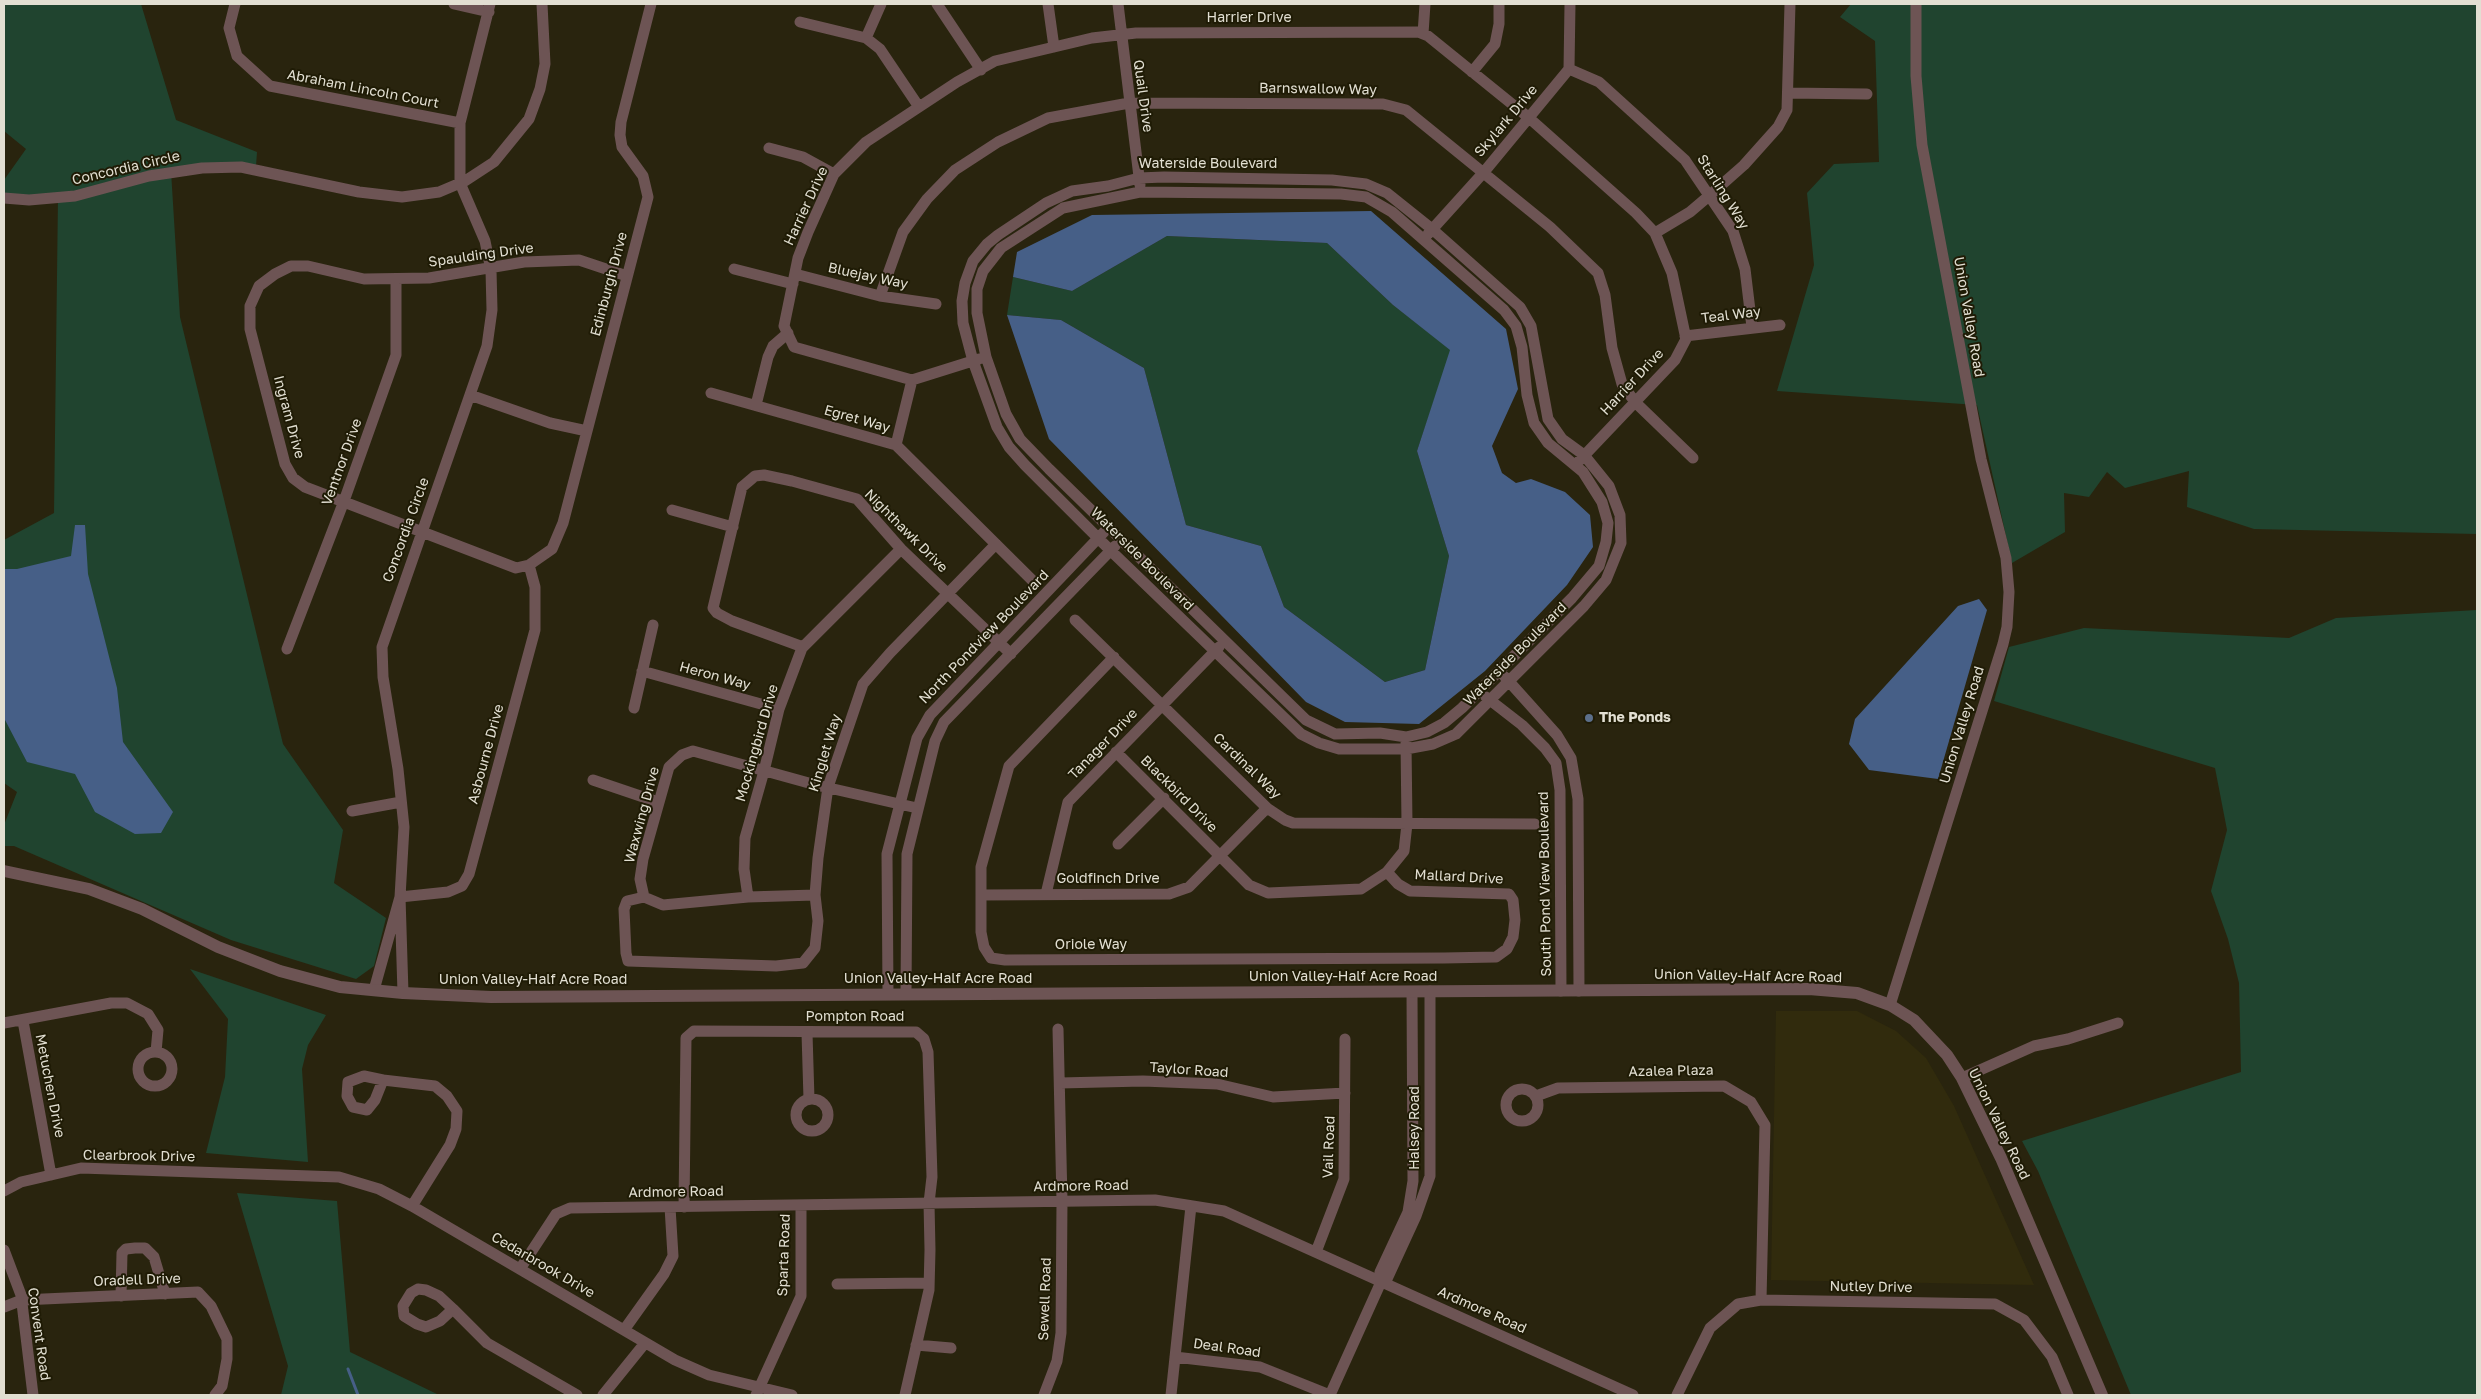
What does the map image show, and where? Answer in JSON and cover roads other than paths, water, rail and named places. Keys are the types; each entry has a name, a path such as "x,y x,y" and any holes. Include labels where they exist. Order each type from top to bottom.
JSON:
{"street":[{"name":"Abraham Lincoln Court","path":"235,4 229,28 237,56 270,86 460,123"},
{"path":"454,4 489,8 460,123 460,182"},
{"name":"Concordia Circle","path":"4,198 29,200 75,196 149,176 202,168 240,166 359,192 402,197 439,192 494,162 529,119 540,89 545,64 542,4"},
{"name":"Edinburgh Drive","path":"530,565 552,549 563,523 648,197 643,176 622,148 621,122 651,4"},
{"path":"866,38 881,4"},
{"path":"937,4 980,70"},
{"path":"1048,4 1054,47"},
{"name":"Quail Drive","path":"1118,4 1120,35 1140,192"},
{"path":"1425,4 1423,34 1528,118 1636,213 1655,233 1672,273 1685,336"},
{"path":"1472,72 1495,44 1499,24 1499,4"},
{"path":"1569,69 1570,4"},
{"path":"1655,233 1690,212 1710,195 1744,165 1778,127 1787,110 1790,4"},
{"name":"Union Valley Road","path":"1916,4 1916,76 1922,145 1981,459 2006,558 2009,592 2007,627 2003,644 1890,1005 1914,1020 1930,1035 1948,1055 1962,1078 2001,1158 2102,1395"},
{"path":"800,22 866,38 880,48 919,107"},
{"name":"Harrier Drive","path":"788,332 784,326 794,279 808,232 834,174 866,142 995,61 1092,38 1136,33 1423,34"},
{"name":"Skylark Drive","path":"1422,240 1484,172 1569,69"},
{"name":"Starling Way","path":"1569,69 1599,82 1685,160 1710,195 1733,231 1745,269 1752,327"},
{"path":"1788,93 1867,94"},
{"name":"Barnswallow Way","path":"880,296 904,232 927,199 955,170 998,142 1048,118 1129,103 1383,104 1406,110 1550,227 1598,273 1605,295 1612,348 1622,384 1635,402 1693,458"},
{"path":"768,148 803,157 834,174"},
{"name":"Waterside Boulevard","path":"1139,178 1332,180 1366,184 1387,193 1432,229 1520,307 1533,333 1548,419 1562,438 1584,455 1609,486 1620,514 1621,543 1606,580 1584,606 1456,734 1434,744 1406,750 1339,749 1319,743 1301,734 1283,718 1110,550 1009,447 997,427 973,361 963,323 962,301 965,283 974,261 987,244 1046,203 1072,191 1108,186 1139,178"},
{"name":"Concordia Circle","path":"403,994 400,897 404,827 398,769 383,677 382,646 487,346 492,310 491,268 485,241 460,182"},
{"name":"Waterside Boulevard","path":"1140,192 1341,194 1366,197 1392,212 1504,310 1516,326 1522,346 1527,395 1534,423 1548,443 1583,472 1602,502 1608,523 1606,542 1599,566 1572,598 1444,723 1427,732 1406,737 1380,733 1335,734 1306,720 1020,439 1006,414 986,357 977,312 977,289 983,271 1002,248 1063,208 1140,192"},
{"name":"Spaulding Drive","path":"396,280 429,278 524,262 579,260 627,276"},
{"name":"Ingram Drive","path":"396,280 364,279 308,266 291,266 274,274 260,286 250,306 250,329 285,464 293,478 305,486 516,568 530,565"},
{"name":"Bluejay Way","path":"734,268 880,296 936,304"},
{"name":"Ventnor Drive","path":"287,649 344,502 396,355 396,280"},
{"name":"Teal Way","path":"1685,336 1780,325"},
{"path":"756,405 768,357 773,346 788,332 794,347 912,380 986,357"},
{"name":"Harrier Drive","path":"1575,466 1675,360 1685,336"},
{"path":"896,445 912,380"},
{"name":"Egret Way","path":"711,393 896,445 1033,581"},
{"path":"470,395 550,423 587,431"},
{"name":"Nighthawk Drive","path":"803,647 732,621 717,614 713,608 742,487 755,476 792,480 857,499 902,549 1011,654"},
{"path":"672,510 732,527"},
{"name":"North Pondview Boulevard","path":"888,994 887,854 917,738 930,715 1109,528"},
{"path":"906,994 907,854 934,741 944,722 1121,539"},
{"name":"Kinglet Way","path":"644,897 627,901 624,909 628,961 776,966 803,963 815,948 818,921 816,895 818,858 828,787 863,684 890,652 996,544"},
{"name":"Mockingbird Drive","path":"748,897 744,869 745,838 779,709 803,647 902,549"},
{"name":"Asbourne Drive","path":"400,897 448,892 462,886 469,874 535,630 535,586 530,565"},
{"name":"Cardinal Way","path":"1075,620 1266,808 1284,820 1293,823 1535,824"},
{"path":"634,708 653,626"},
{"name":"Tanager Drive","path":"1046,894 1068,802 1226,640"},
{"name":"Oriole Way","path":"1114,657 1009,766 981,867 984,947 991,958 1005,960 1496,956 1506,948 1513,937 1515,920"},
{"name":"Heron Way","path":"642,671 779,709"},
{"path":"1499,671 1557,735 1571,758 1578,799 1579,991"},
{"name":"South Pond View Boulevard","path":"1479,690 1490,701 1522,725 1545,748 1556,763 1560,790 1561,991"},
{"path":"1221,857 1249,885 1268,893 1361,889 1387,872 1404,850 1407,824 1406,737"},
{"name":"Waxwing Drive","path":"644,897 640,879 643,859 669,767 682,755 693,751 764,771 917,808"},
{"name":"Blackbird Drive","path":"1116,752 1221,857"},
{"path":"593,780 658,802"},
{"path":"1118,844 1164,798"},
{"path":"352,810 402,802"},
{"name":"Goldfinch Drive","path":"981,895 1169,894 1189,887 1221,857 1266,808"},
{"name":"Union Valley-Half Acre Road","path":"4,871 89,890 134,905 218,947 280,971 340,987 403,994 491,997 1809,989 1857,993 1890,1005"},
{"name":"Mallard Drive","path":"1387,872 1398,884 1410,891 1509,894 1513,900 1515,920"},
{"path":"644,897 663,905 748,897 816,895"},
{"name":"Concordia Circle","path":"374,990 400,897"},
{"path":"888,929 907,931"},
{"name":"Halsey Road","path":"1381,1282 1387,1279 1416,1216 1430,1176 1430,991"},
{"name":"Halsey Road","path":"1330,1395 1381,1282 1380,1272 1408,1212 1413,1181 1412,992"},
{"path":"23,1021 112,1003 127,1003 148,1014 158,1030 156,1052"},
{"name":"Metuchen Drive","path":"4,1024 23,1021 51,1175"},
{"path":"1962,1078 2034,1046 2068,1039 2118,1023"},
{"name":"Sewell Road","path":"1044,1395 1057,1361 1061,1333 1062,1202 1058,1029"},
{"name":"Pompton Road","path":"684,1207 686,1038 694,1031 916,1032 924,1039 928,1052 932,1167 929,1203 929,1283 904,1395"},
{"path":"808,1032 809,1099"},
{"name":"Vail Road","path":"1316,1252 1344,1179 1345,1039"},
{"path":"1413,1076 1422,1080 1430,1075"},
{"path":"383,1080 435,1086 447,1096 457,1111 456,1129 450,1145 412,1206"},
{"name":"Taylor Road","path":"1060,1083 1143,1081 1217,1084 1273,1097 1345,1092"},
{"name":"Azalea Plaza","path":"1536,1096 1558,1088 1724,1086 1751,1102 1765,1125 1761,1300"},
{"name":"Clearbrook Drive","path":"4,1190 21,1182 81,1168 277,1175"},
{"name":"Cedarbrook Drive","path":"277,1175 339,1178 379,1189 412,1206 675,1360 757,1391 792,1395"},
{"name":"Ardmore Road","path":"520,1269 556,1214 570,1208 1155,1200 1224,1211 1633,1395"},
{"name":"Sparta Road","path":"757,1391 801,1296 801,1205"},
{"path":"1170,1395 1191,1206"},
{"path":"624,1330 664,1274 673,1256 670,1207"},
{"path":"120,1296 122,1253 135,1248 145,1248 154,1258 165,1294"},
{"name":"Convent Road","path":"4,1250 22,1300 33,1395"},
{"path":"837,1284 929,1283"},
{"name":"Oradell Drive","path":"4,1307 22,1300 198,1292 211,1306 227,1339 227,1359 222,1386 215,1395"},
{"name":"Nutley Drive","path":"1677,1395 1710,1328 1738,1304 1761,1300 1995,1304 2024,1320 2052,1357 2068,1395"},
{"path":"453,1309 488,1343 577,1395"},
{"path":"603,1395 645,1343"},
{"path":"916,1345 951,1348"},
{"name":"Deal Road","path":"1175,1357 1260,1366 1330,1395"}],"water":[{"path":"1371,211 1506,329 1518,389 1492,446 1502,473 1516,483 1531,479 1565,492 1590,515 1593,547 1567,585 1485,671 1419,724 1345,722 1306,702 1049,439 1007,315 1061,320 1144,368 1186,525 1261,546 1284,607 1385,682 1425,670 1449,556 1417,451 1450,350 1393,305 1327,243 1167,236 1072,291 1013,277 1017,252 1092,215"},
{"path":"75,525 85,525 88,574 117,688 123,742 173,812 161,833 135,834 95,812 75,774 27,762 4,718 4,569 17,569 71,556"},
{"path":"1979,599 1987,610 1938,779 1869,770 1849,744 1855,719 1958,606"}],"waterway":[{"path":"348,1369 358,1395"}],"place":[{"name":"The Ponds","path":"1589,718"}]}
